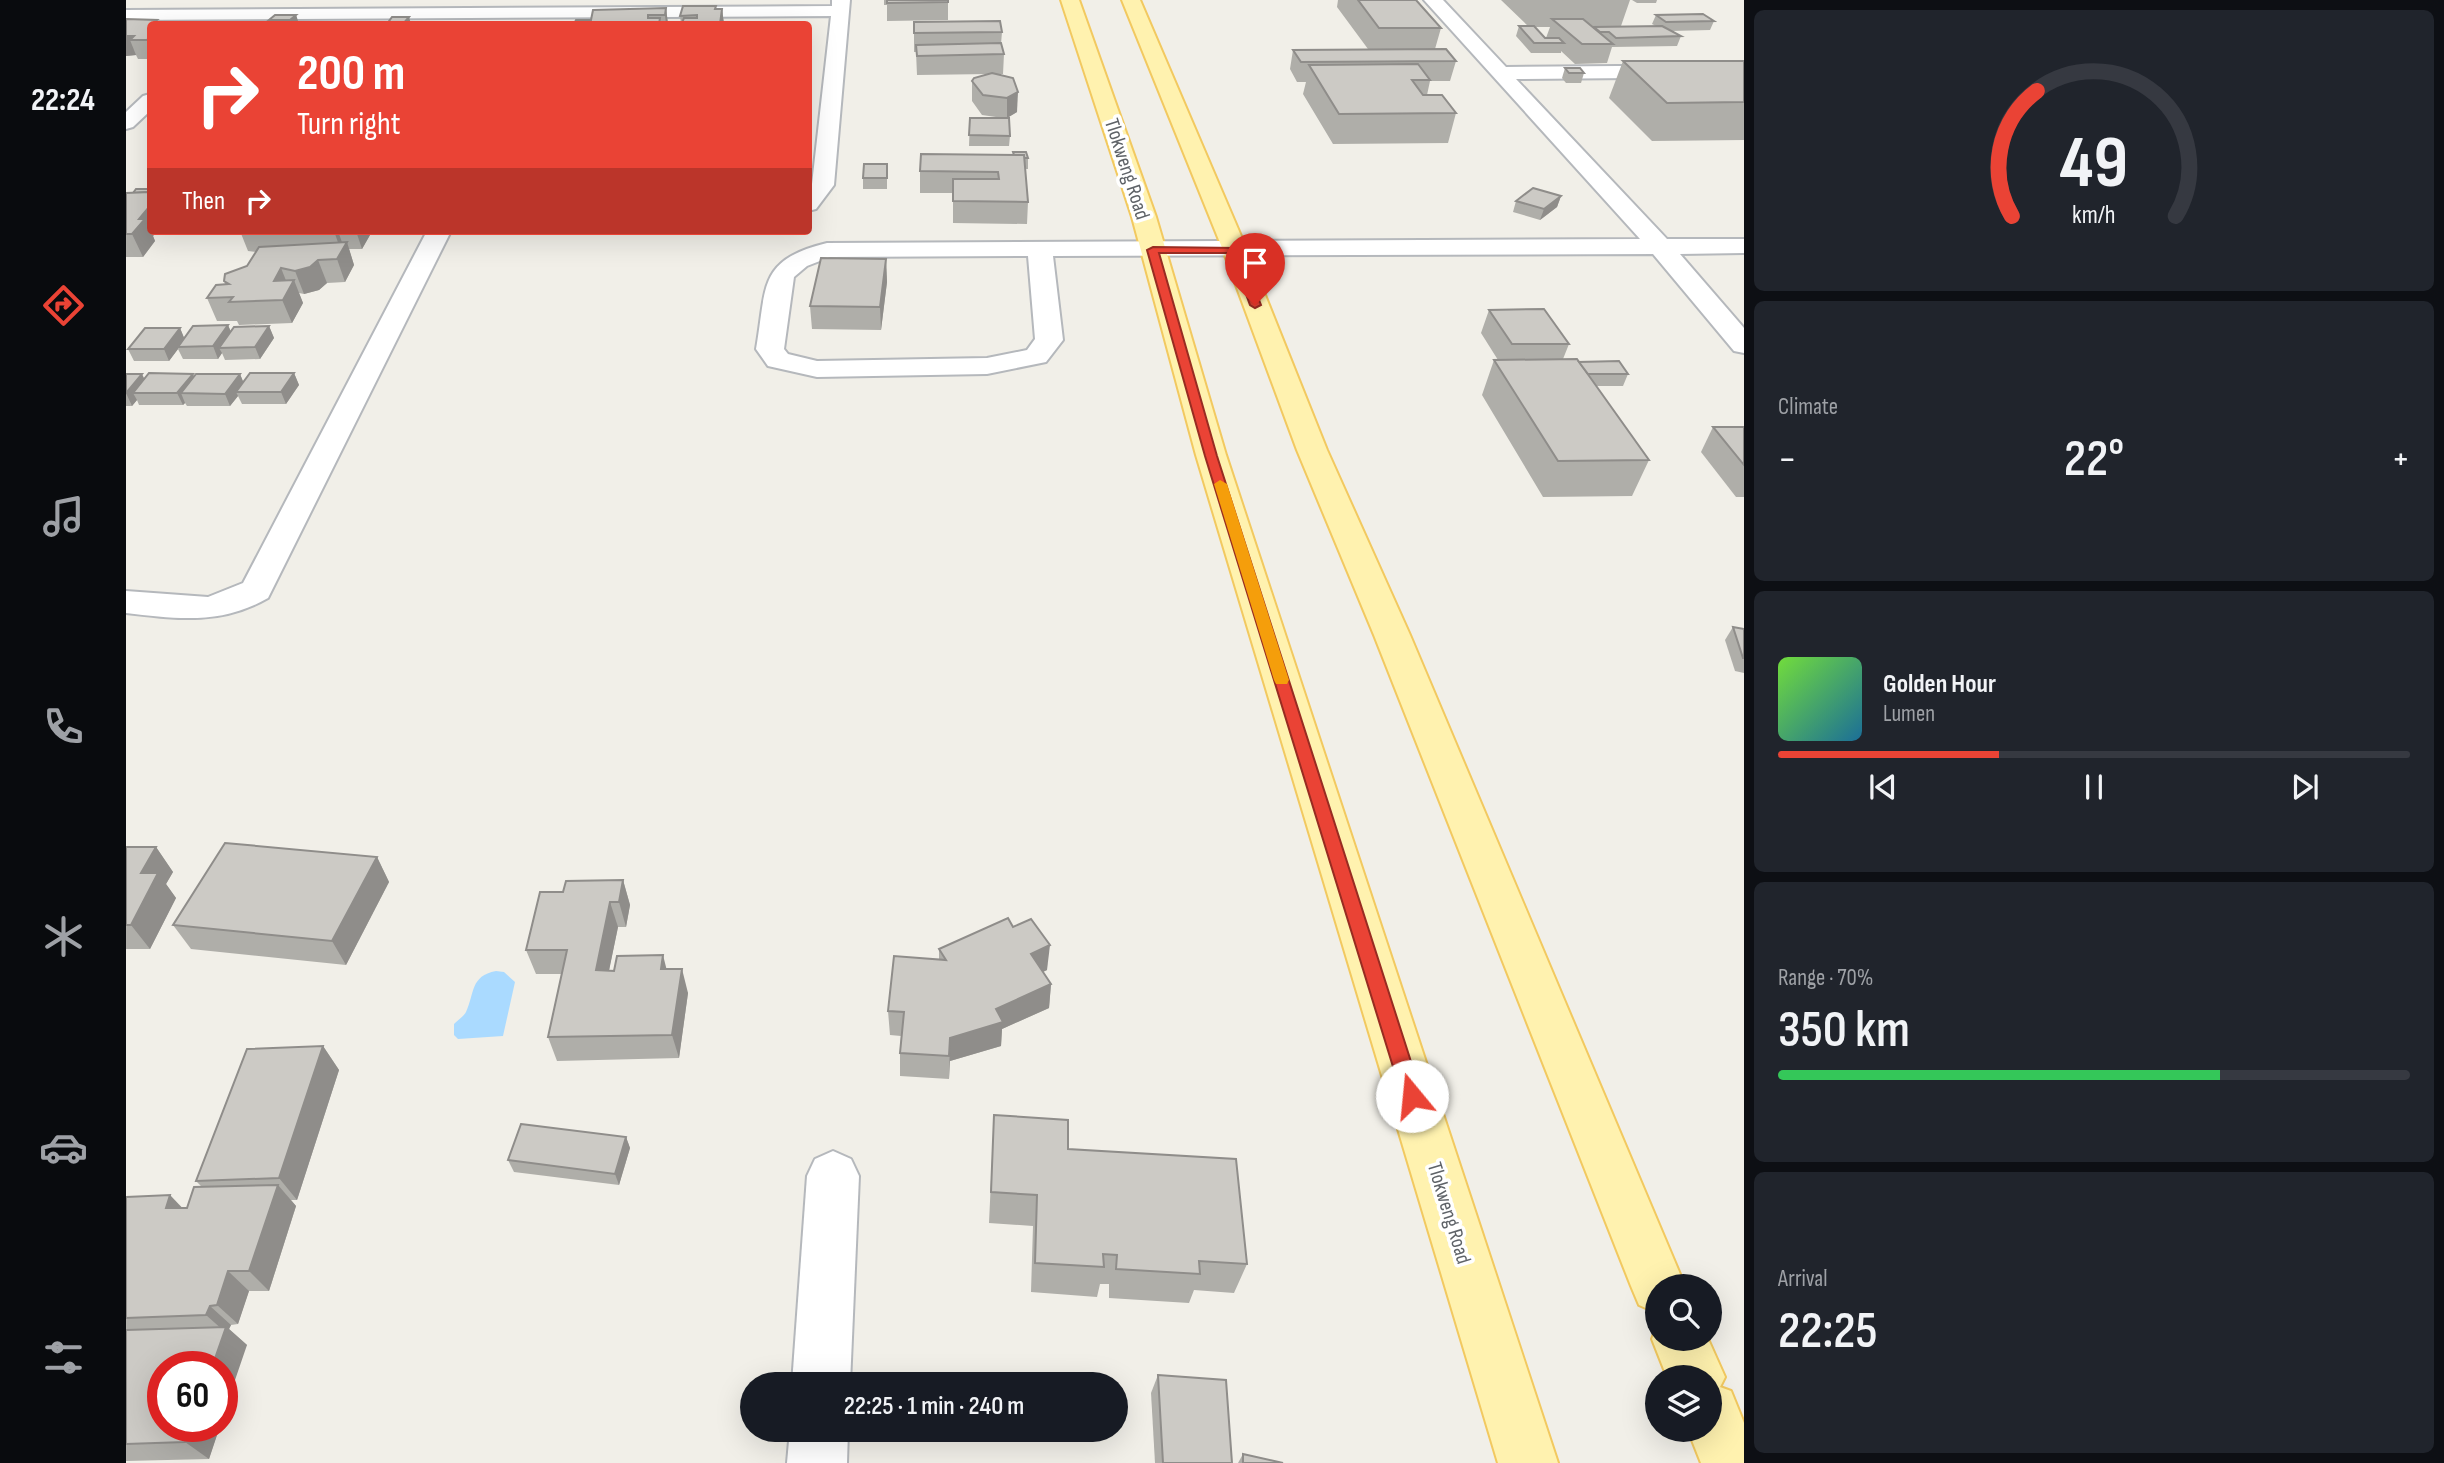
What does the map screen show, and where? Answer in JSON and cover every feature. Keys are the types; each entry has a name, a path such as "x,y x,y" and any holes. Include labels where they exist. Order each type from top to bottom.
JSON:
{"main road":[{"path":"1131,0 1235,250 1312,450 1392,635 1653,1274"},
{"name":"Tlokweng Road","path":"1069,9 1153,250 1211,456 1528,1463"},
{"path":"1722,1441 1731,1463"}],"street":[{"path":"183,15 200,0"},
{"path":"1433,0 1660,246 1744,345"},
{"path":"126,15 183,15 234,19 549,19 840,6 823,185 812,199"},
{"path":"1464,62 1495,67 1744,71"},
{"path":"126,123 147,103"},
{"path":"126,602 215,610 230,606 256,590 436,235"},
{"path":"1040,250 1049,340 1036,356 987,366 817,369 778,360 770,349 782,274 798,261 827,250 1744,246"},
{"path":"822,1372 833,1175"},
{"path":"817,1463 818,1442"}],"water":[{"path":"496,971 504,972 515,982 503,1036 458,1039 454,1035 454,1024 466,1012 477,981"}],"building":[{"path":"887,0 948,0 948,2 887,3"},
{"path":"1358,0 1416,0 1441,28 1379,28"},
{"path":"683,6 716,6 715,9 722,9 720,21 683,21 684,18 697,18 697,15 680,16"},
{"path":"666,8 665,15 648,15 648,18 660,18 660,21 576,21 591,20 593,10"},
{"path":"1703,14 1714,21 1666,22 1656,15"},
{"path":"275,15 296,15 290,20 269,20"},
{"path":"392,17 409,17 406,21 389,21"},
{"path":"126,19 157,20 147,21 147,40 130,40 134,36 126,36"},
{"path":"1552,19 1583,19 1613,44 1582,44"},
{"path":"1000,21 1002,32 914,33 914,22"},
{"path":"1519,26 1534,26 1545,38 1559,38 1564,43 1534,43"},
{"path":"1662,26 1681,36 1616,38 1609,32 1600,32 1594,27"},
{"path":"1001,43 1004,54 917,56 916,45"},
{"path":"1446,49 1456,61 1301,62 1293,50"},
{"path":"1623,61 1744,61 1744,102 1667,103"},
{"path":"1418,64 1430,80 1412,80 1423,95 1442,95 1456,113 1339,114 1309,65"},
{"path":"1565,68 1580,68 1584,73 1569,73"},
{"path":"992,73 1013,78 1018,92 1007,98 983,95 972,81"},
{"path":"970,118 1009,118 1010,136 969,135"},
{"path":"1013,152 1026,152 1028,158 1014,155"},
{"path":"921,154 1024,155 1028,202 953,201 953,179 999,179 998,172 920,171"},
{"path":"864,164 887,164 887,178 863,178"},
{"path":"1533,188 1561,196 1544,209 1516,201"},
{"path":"136,189 147,189 147,192 133,193"},
{"path":"147,192 147,209 139,219 145,219 132,234 126,234 126,193"},
{"path":"347,242 337,259 318,260 310,267 295,271 281,268 274,281 294,280 283,300 229,302 233,297 207,298 216,285 229,284 224,281 225,274 247,266 259,247"},
{"path":"821,258 886,259 880,307 810,306"},
{"path":"1544,309 1569,344 1512,344 1489,310"},
{"path":"228,325 213,346 178,347 193,326"},
{"path":"269,326 255,347 219,348 234,327"},
{"path":"145,328 180,328 164,349 128,349"},
{"path":"1577,359 1649,460 1558,461 1494,360"},
{"path":"1619,361 1628,374 1588,374 1579,362"},
{"path":"149,373 193,374 177,393 133,393"},
{"path":"250,373 294,373 281,392 236,392"},
{"path":"126,374 142,374 126,393"},
{"path":"196,374 240,374 225,394 181,393"},
{"path":"1713,427 1744,427 1744,465"},
{"path":"1733,627 1744,629 1744,658 1743,658"},
{"path":"225,843 377,857 332,941 173,925"},
{"path":"126,847 156,847 141,873 158,873 131,925 126,925"},
{"path":"623,880 619,902 610,902 596,970 614,971 617,956 663,955 661,969 682,969 672,1035 548,1037 567,950 526,950 540,892 563,892 566,881"},
{"path":"1008,918 1013,927 1031,919 1050,945 1031,954 1051,984 996,1009 1003,1022 950,1038 949,1056 900,1053 904,1012 888,1011 894,956 946,960 939,949"},
{"path":"323,1046 279,1178 196,1181 247,1049"},
{"path":"994,1115 1068,1120 1068,1149 1236,1159 1247,1264 1199,1261 1200,1274 1116,1269 1117,1255 1103,1254 1104,1267 1035,1263 1037,1195 991,1192"},
{"path":"521,1124 626,1137 615,1174 508,1160"},
{"path":"278,1185 249,1271 228,1271 217,1305 210,1306 206,1315 126,1318 126,1197 170,1195 166,1208 187,1208 194,1187"},
{"path":"226,1327 218,1351 147,1351 147,1442 185,1442 126,1444 126,1330"},
{"path":"1158,1375 1226,1380 1232,1463 1163,1463"},
{"path":"1243,1454 1283,1463 1243,1463"}],"slow traffic":[{"path":"1220,484 1282,680"}],"route":[{"path":"1255,305 1235,250 1153,250 1211,456 1412,1096"}]}
